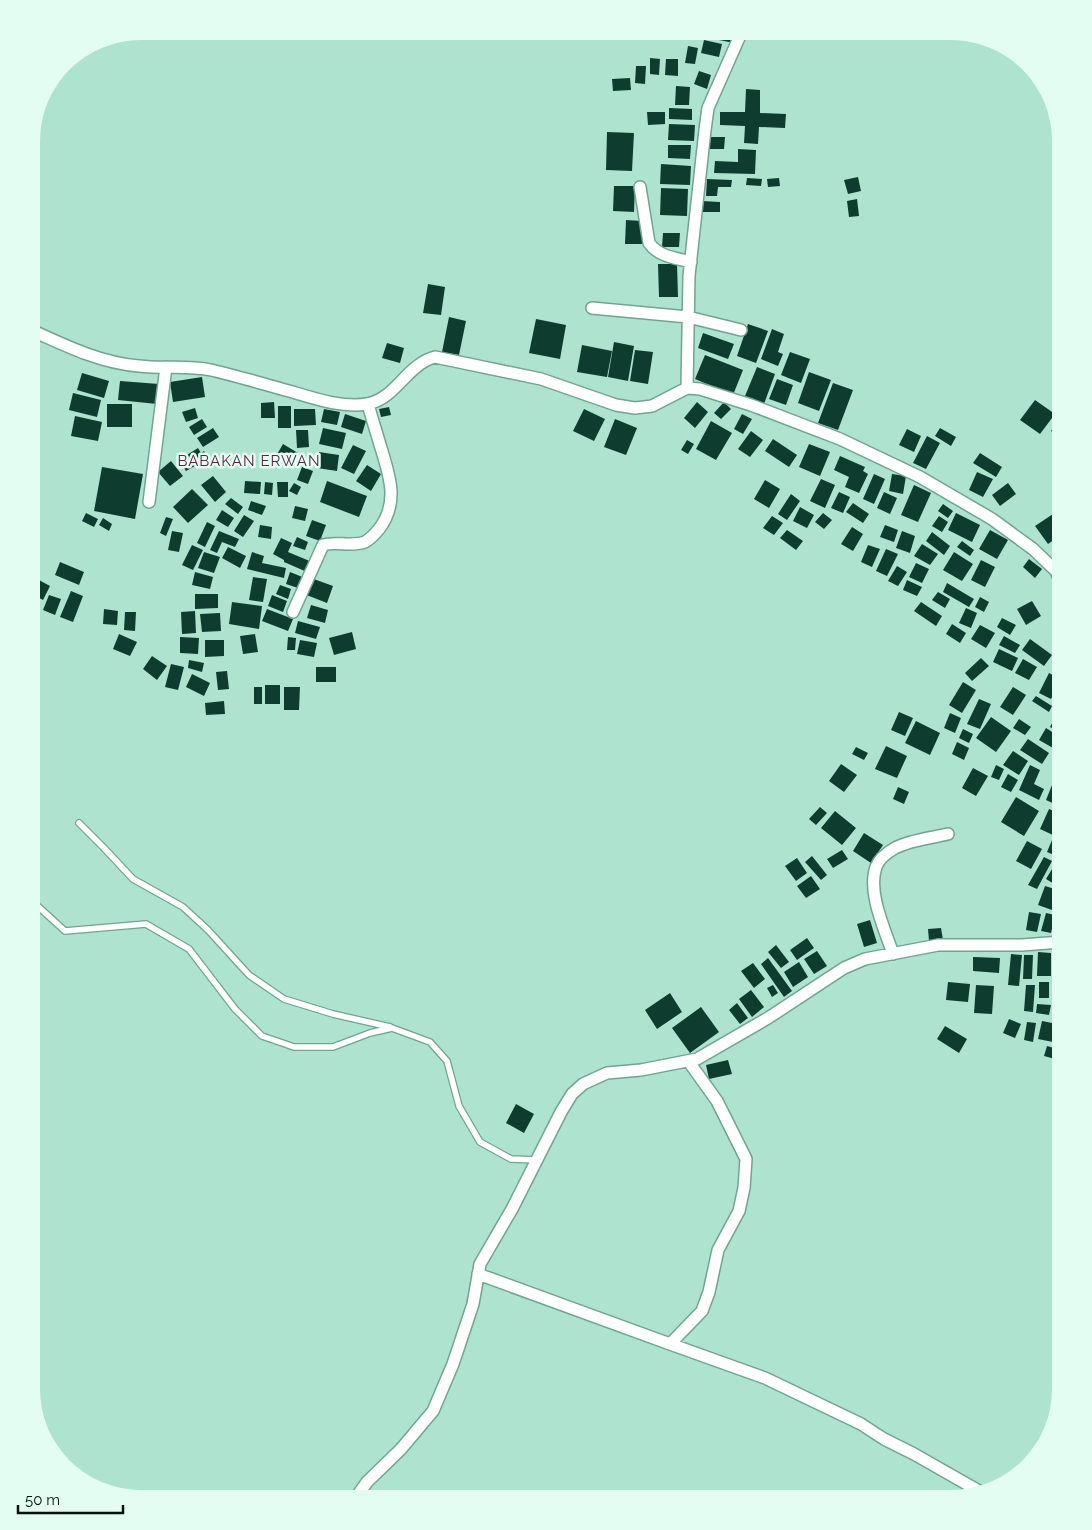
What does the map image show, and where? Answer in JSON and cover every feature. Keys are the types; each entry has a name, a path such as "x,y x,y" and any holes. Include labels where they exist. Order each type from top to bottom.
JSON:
{"street":[{"path":"687,388 691,262 708,108 738,40"},
{"path":"640,187 649,244 654,251 663,255 691,262"},
{"path":"592,308 688,317 741,330"},
{"path":"40,334 77,352 138,366 209,370 326,402 346,404 368,404 379,400 393,390 418,364 435,357 541,379 616,405 634,408 652,406 687,388 700,389 751,405 840,439 920,477 992,519 1033,549 1052,567"},
{"path":"149,502 166,367"},
{"path":"293,612 323,544 358,544 367,541 384,522 389,508 391,480 368,404"},
{"path":"893,954 875,901 874,882 876,866 882,858 896,848 948,834"},
{"path":"361,1490 366,1482 401,1449 432,1411 456,1355 473,1304 480,1264 512,1209 561,1112 572,1094 583,1084 607,1073 641,1070 697,1060 768,1018 844,968 865,959 938,945 1022,945 1052,943"},
{"path":"670,1344 702,1311 709,1292 718,1250 739,1211 744,1188 746,1159 717,1101 689,1062"},
{"path":"478,1274 765,1378 861,1424 884,1439 973,1488"}],"lane":[{"path":"78,823 133,879 183,907 208,930 249,975 284,999 333,1014 392,1028 430,1042 447,1061 459,1106 480,1142 511,1159 537,1160"},
{"path":"40,908 65,931 146,924 189,949 236,1009 262,1036 294,1047 333,1047 370,1033 392,1028"}],"building":[{"path":"704,40 722,44 719,57 701,53"},
{"path":"719,40 734,40 734,43"},
{"path":"688,46 698,48 695,64 685,63"},
{"path":"650,58 660,59 659,75 650,74"},
{"path":"666,59 678,59 678,76 665,75"},
{"path":"636,66 646,66 645,84 635,83"},
{"path":"699,71 711,75 707,89 694,84"},
{"path":"630,78 631,90 613,91 612,79"},
{"path":"676,86 690,87 689,105 675,105"},
{"path":"746,89 760,90 760,113 786,114 785,128 759,127 758,144 744,143 745,126 720,125 720,112 745,112"},
{"path":"669,108 692,109 692,120 669,119"},
{"path":"647,112 665,112 665,124 648,125"},
{"path":"669,124 695,125 694,141 668,140"},
{"path":"607,132 634,133 632,171 606,170"},
{"path":"706,137 725,137 724,149 706,149"},
{"path":"668,145 691,145 690,159 668,158"},
{"path":"738,149 756,150 755,174 714,173 715,161 738,162"},
{"path":"661,164 691,166 690,185 660,184"},
{"path":"858,177 861,191 848,194 844,180"},
{"path":"747,178 762,179 761,186 746,185"},
{"path":"779,178 780,186 768,187 767,179"},
{"path":"707,179 732,180 731,187 718,187 717,196 706,196"},
{"path":"614,186 635,186 634,212 613,211"},
{"path":"661,188 688,189 687,216 660,215"},
{"path":"857,199 859,216 849,217 847,201"},
{"path":"702,201 720,202 720,212 702,212"},
{"path":"626,220 642,221 642,244 625,244"},
{"path":"663,233 680,233 679,247 662,247"},
{"path":"658,264 677,264 678,297 659,297"},
{"path":"428,284 445,287 441,315 423,313"},
{"path":"449,317 466,321 459,355 442,352"},
{"path":"536,319 566,325 560,359 529,353"},
{"path":"748,324 768,331 756,363 737,356"},
{"path":"772,329 784,334 778,352 783,354 778,366 761,359"},
{"path":"703,333 734,344 728,359 698,348"},
{"path":"614,342 634,346 628,381 608,377"},
{"path":"387,343 404,348 400,363 382,358"},
{"path":"582,345 612,351 607,377 577,372"},
{"path":"635,350 653,352 648,384 630,381"},
{"path":"790,352 810,359 801,383 781,375"},
{"path":"705,355 743,370 733,395 695,379"},
{"path":"757,367 775,374 764,404 745,396"},
{"path":"809,372 831,380 819,411 798,403"},
{"path":"82,373 109,381 104,398 77,390"},
{"path":"202,377 205,397 173,402 170,382"},
{"path":"777,379 793,385 786,405 769,399"},
{"path":"120,381 159,384 157,404 118,400"},
{"path":"833,383 853,390 838,430 818,423"},
{"path":"73,393 101,400 97,417 69,410"},
{"path":"1035,400 1052,412 1052,418 1040,434 1020,420"},
{"path":"274,402 275,418 261,418 261,403"},
{"path":"697,402 708,412 695,428 684,418"},
{"path":"724,402 731,409 721,419 714,413"},
{"path":"107,404 132,404 132,427 107,427"},
{"path":"278,406 291,406 291,428 278,428"},
{"path":"389,407 391,415 381,417 379,409"},
{"path":"195,408 198,418 186,422 182,412"},
{"path":"294,409 315,409 316,425 294,426"},
{"path":"324,409 340,412 337,425 321,422"},
{"path":"584,409 605,419 594,441 573,431"},
{"path":"345,414 366,421 362,434 341,427"},
{"path":"742,414 752,419 743,434 734,429"},
{"path":"75,416 102,422 98,441 71,436"},
{"path":"202,419 207,427 194,435 189,427"},
{"path":"615,419 637,428 626,455 604,447"},
{"path":"711,421 732,433 716,460 696,449"},
{"path":"213,428 219,437 203,447 197,438"},
{"path":"323,428 346,433 342,449 319,444"},
{"path":"940,428 956,437 951,446 935,436"},
{"path":"907,429 921,436 914,452 899,445"},
{"path":"296,430 308,430 309,447 297,448"},
{"path":"751,431 763,440 750,457 738,449"},
{"path":"927,436 940,443 926,469 913,463"},
{"path":"773,439 797,455 789,467 765,451"},
{"path":"687,440 694,444 688,454 681,450"},
{"path":"283,444 298,453 291,464 276,456"},
{"path":"809,444 830,452 820,476 799,467"},
{"path":"353,445 366,451 354,474 341,468"},
{"path":"198,448 201,453 204,451 211,463 204,467 202,462 186,471 179,460"},
{"path":"319,452 339,455 337,471 317,468"},
{"path":"980,453 1002,467 996,477 973,463"},
{"path":"840,456 865,467 863,471 868,474 859,493 845,487 849,477 834,470"},
{"path":"171,461 183,476 170,486 158,472"},
{"path":"367,465 381,474 371,491 356,481"},
{"path":"102,467 143,474 135,519 94,511"},
{"path":"302,467 313,471 308,484 297,480"},
{"path":"977,472 993,479 983,497 969,490"},
{"path":"874,474 885,479 874,504 863,499"},
{"path":"892,474 906,476 903,494 889,491"},
{"path":"213,476 226,492 215,502 201,485"},
{"path":"821,479 835,485 825,508 810,501"},
{"path":"765,480 780,489 769,508 754,499"},
{"path":"245,481 261,482 260,494 244,493"},
{"path":"327,481 367,496 359,517 320,502"},
{"path":"265,482 273,483 272,495 264,494"},
{"path":"277,482 288,482 288,497 278,497"},
{"path":"294,483 301,487 297,495 289,491"},
{"path":"1008,483 1016,494 1000,506 992,495"},
{"path":"914,485 931,493 918,522 901,515"},
{"path":"192,489 208,505 188,523 173,507"},
{"path":"839,492 850,497 843,513 831,508"},
{"path":"884,492 897,498 890,514 877,508"},
{"path":"791,494 800,501 787,520 778,514"},
{"path":"231,498 243,507 238,514 225,504"},
{"path":"251,501 266,506 262,515 248,510"},
{"path":"853,503 869,514 863,523 846,512"},
{"path":"943,504 953,511 948,518 938,511"},
{"path":"295,506 308,509 305,521 292,518"},
{"path":"800,507 814,515 807,528 793,521"},
{"path":"222,510 234,518 228,527 216,520"},
{"path":"86,513 98,519 94,527 82,521"},
{"path":"823,513 832,520 824,529 815,522"},
{"path":"956,513 980,525 972,542 948,530"},
{"path":"244,515 254,521 243,537 234,531"},
{"path":"1052,515 1052,541 1048,544 1035,526"},
{"path":"772,516 783,523 774,535 763,528"},
{"path":"939,516 948,522 942,532 932,526"},
{"path":"166,517 173,519 166,536 160,533"},
{"path":"103,518 112,524 109,531 99,525"},
{"path":"312,520 326,525 320,541 306,536"},
{"path":"207,522 215,526 205,547 197,543"},
{"path":"260,525 272,527 271,539 258,537"},
{"path":"885,525 898,530 894,542 880,537"},
{"path":"852,527 863,534 853,551 841,544"},
{"path":"787,530 803,541 796,550 780,538"},
{"path":"990,530 1008,540 997,559 979,549"},
{"path":"172,531 183,533 179,552 168,550"},
{"path":"219,531 239,539 235,547 222,542 217,553 210,550"},
{"path":"902,531 915,536 910,553 896,548"},
{"path":"932,532 950,546 944,555 926,541"},
{"path":"297,537 308,542 305,550 293,546"},
{"path":"281,538 292,543 288,552 312,562 307,572 284,562 284,560 273,554"},
{"path":"962,541 974,550 970,556 957,547"},
{"path":"922,544 938,554 930,565 914,556"},
{"path":"192,545 203,550 193,570 182,565"},
{"path":"868,545 880,549 872,567 861,562"},
{"path":"228,547 246,556 240,568 222,558"},
{"path":"886,549 898,554 887,576 876,571"},
{"path":"204,552 220,557 214,573 198,568"},
{"path":"252,552 264,556 262,563 286,568 284,578 247,569"},
{"path":"954,552 973,564 962,581 943,570"},
{"path":"1029,559 1042,569 1035,578 1023,567"},
{"path":"981,560 995,567 985,587 971,580"},
{"path":"60,562 84,572 79,585 55,575"},
{"path":"916,563 929,569 922,583 909,577"},
{"path":"897,566 907,572 898,586 888,581"},
{"path":"195,572 213,577 210,589 192,585"},
{"path":"290,572 305,578 301,589 286,584"},
{"path":"253,577 267,579 263,602 249,600"},
{"path":"311,578 333,586 327,603 304,594"},
{"path":"907,580 922,587 917,596 903,590"},
{"path":"40,581 50,586 43,600 40,598"},
{"path":"947,583 974,599 969,607 943,592"},
{"path":"280,585 291,589 288,599 276,594"},
{"path":"71,591 83,596 73,622 60,617"},
{"path":"938,592 950,599 945,608 932,600"},
{"path":"195,594 218,594 218,608 195,609"},
{"path":"49,595 61,599 55,615 43,610"},
{"path":"272,595 287,601 283,612 268,606"},
{"path":"980,597 989,602 984,612 975,607"},
{"path":"1032,601 1041,616 1026,625 1017,609"},
{"path":"232,602 262,606 259,629 229,624"},
{"path":"921,602 942,616 936,626 914,611"},
{"path":"311,605 328,610 325,623 307,618"},
{"path":"966,608 977,613 971,628 959,623"},
{"path":"104,609 118,611 117,625 103,624"},
{"path":"267,609 293,619 288,631 262,621"},
{"path":"195,611 196,633 182,634 181,612"},
{"path":"125,612 136,612 135,631 124,630"},
{"path":"220,613 221,631 202,632 200,614"},
{"path":"1002,618 1016,625 1010,635 997,627"},
{"path":"298,621 320,627 316,639 295,633"},
{"path":"952,624 966,633 960,643 946,634"},
{"path":"980,625 995,633 986,648 971,639"},
{"path":"352,632 356,649 334,655 329,638"},
{"path":"119,634 137,642 130,656 113,649"},
{"path":"255,634 258,652 243,654 240,636"},
{"path":"1004,636 1020,645 1015,653 999,645"},
{"path":"180,637 199,638 198,654 180,653"},
{"path":"288,637 296,638 295,650 287,650"},
{"path":"1030,639 1052,655 1044,666 1022,650"},
{"path":"205,640 224,640 224,656 205,657"},
{"path":"300,640 317,643 314,657 297,654"},
{"path":"999,649 1018,658 1012,671 993,662"},
{"path":"152,656 167,666 157,680 143,669"},
{"path":"981,658 989,666 972,681 965,673"},
{"path":"1023,659 1037,667 1029,680 1015,673"},
{"path":"189,660 204,663 202,672 188,668"},
{"path":"171,664 184,667 178,690 165,687"},
{"path":"316,667 336,667 336,682 316,682"},
{"path":"227,671 229,689 218,690 216,672"},
{"path":"1049,673 1052,674 1051,699 1039,693"},
{"path":"192,674 210,683 204,696 186,687"},
{"path":"963,682 976,690 962,713 949,705"},
{"path":"265,685 280,685 280,704 265,704"},
{"path":"254,687 262,687 262,704 254,704"},
{"path":"284,687 300,687 299,710 284,710"},
{"path":"1013,687 1026,695 1013,715 1000,707"},
{"path":"1036,696 1052,706 1049,712 1032,701"},
{"path":"979,699 991,704 980,729 967,724"},
{"path":"224,701 225,714 206,715 205,703"},
{"path":"899,712 913,718 905,736 891,730"},
{"path":"950,713 961,718 955,733 944,728"},
{"path":"991,717 1011,731 996,752 976,738"},
{"path":"1019,719 1031,727 1025,735 1013,728"},
{"path":"916,721 940,733 930,755 905,743"},
{"path":"1046,728 1052,732 1052,747 1039,740"},
{"path":"963,729 973,734 969,743 959,738"},
{"path":"1028,739 1049,753 1042,764 1020,750"},
{"path":"957,742 969,748 964,760 952,754"},
{"path":"886,746 907,756 897,778 875,769"},
{"path":"856,747 868,753 864,760 852,754"},
{"path":"1013,751 1028,761 1019,775 1003,765"},
{"path":"841,764 857,775 844,792 829,781"},
{"path":"996,765 1004,769 999,780 991,777"},
{"path":"1030,765 1040,770 1034,784 1044,789 1039,800 1019,790"},
{"path":"973,768 988,776 976,796 962,788"},
{"path":"1008,774 1018,780 1011,792 1001,787"},
{"path":"1052,785 1052,803 1046,800"},
{"path":"898,787 909,792 904,804 893,799"},
{"path":"1016,797 1039,811 1024,836 1001,822"},
{"path":"820,807 827,813 816,825 809,819"},
{"path":"1049,809 1052,810 1052,835 1040,829"},
{"path":"835,811 856,828 842,845 821,828"},
{"path":"864,833 883,845 871,863 853,851"},
{"path":"1052,840 1052,854 1047,852"},
{"path":"1027,841 1042,849 1031,869 1016,861"},
{"path":"842,850 848,859 833,868 827,859"},
{"path":"812,856 827,875 821,880 805,862"},
{"path":"1044,857 1052,861 1037,889 1028,885"},
{"path":"797,858 807,873 796,881 785,866"},
{"path":"1052,869 1052,883 1046,879"},
{"path":"811,876 820,889 806,898 797,886"},
{"path":"1045,886 1052,888 1052,910 1038,905"},
{"path":"1029,912 1041,914 1037,932 1026,930"},
{"path":"1046,913 1052,914 1051,933 1041,931"},
{"path":"870,920 877,943 864,947 857,924"},
{"path":"941,928 943,940 929,941 928,929"},
{"path":"807,938 814,948 797,960 790,950"},
{"path":"776,945 789,962 781,968 768,952"},
{"path":"817,951 827,966 814,974 804,959"},
{"path":"1038,952 1051,953 1051,976 1037,976"},
{"path":"1011,954 1022,955 1019,986 1008,985"},
{"path":"1024,955 1033,955 1032,979 1023,979"},
{"path":"973,957 1000,958 999,973 973,971"},
{"path":"768,958 792,991 784,997 761,964"},
{"path":"799,962 808,977 793,987 784,972"},
{"path":"753,963 765,979 754,988 741,971"},
{"path":"948,982 970,984 968,1002 946,1000"},
{"path":"1039,982 1049,982 1049,998 1039,998"},
{"path":"773,985 778,993 772,997 767,988"},
{"path":"976,985 994,986 992,1014 974,1013"},
{"path":"1026,985 1035,985 1033,1012 1024,1011"},
{"path":"751,990 764,1007 752,1017 739,999"},
{"path":"670,993 682,1012 657,1029 645,1010"},
{"path":"737,1003 748,1018 740,1024 729,1010"},
{"path":"1037,1004 1051,1005 1049,1015 1036,1013"},
{"path":"701,1007 719,1032 690,1053 672,1028"},
{"path":"1009,1019 1021,1024 1015,1038 1003,1033"},
{"path":"1042,1021 1052,1023 1052,1042 1038,1039"},
{"path":"1027,1022 1036,1023 1033,1042 1024,1040"},
{"path":"945,1026 967,1039 959,1053 937,1039"},
{"path":"1047,1046 1052,1047 1052,1058 1044,1056"},
{"path":"728,1060 732,1074 709,1079 706,1065"},
{"path":"516,1104 534,1114 524,1133 506,1123"}],"district":[{"name":"BABAKAN ERWAN","path":"249,461"}]}
